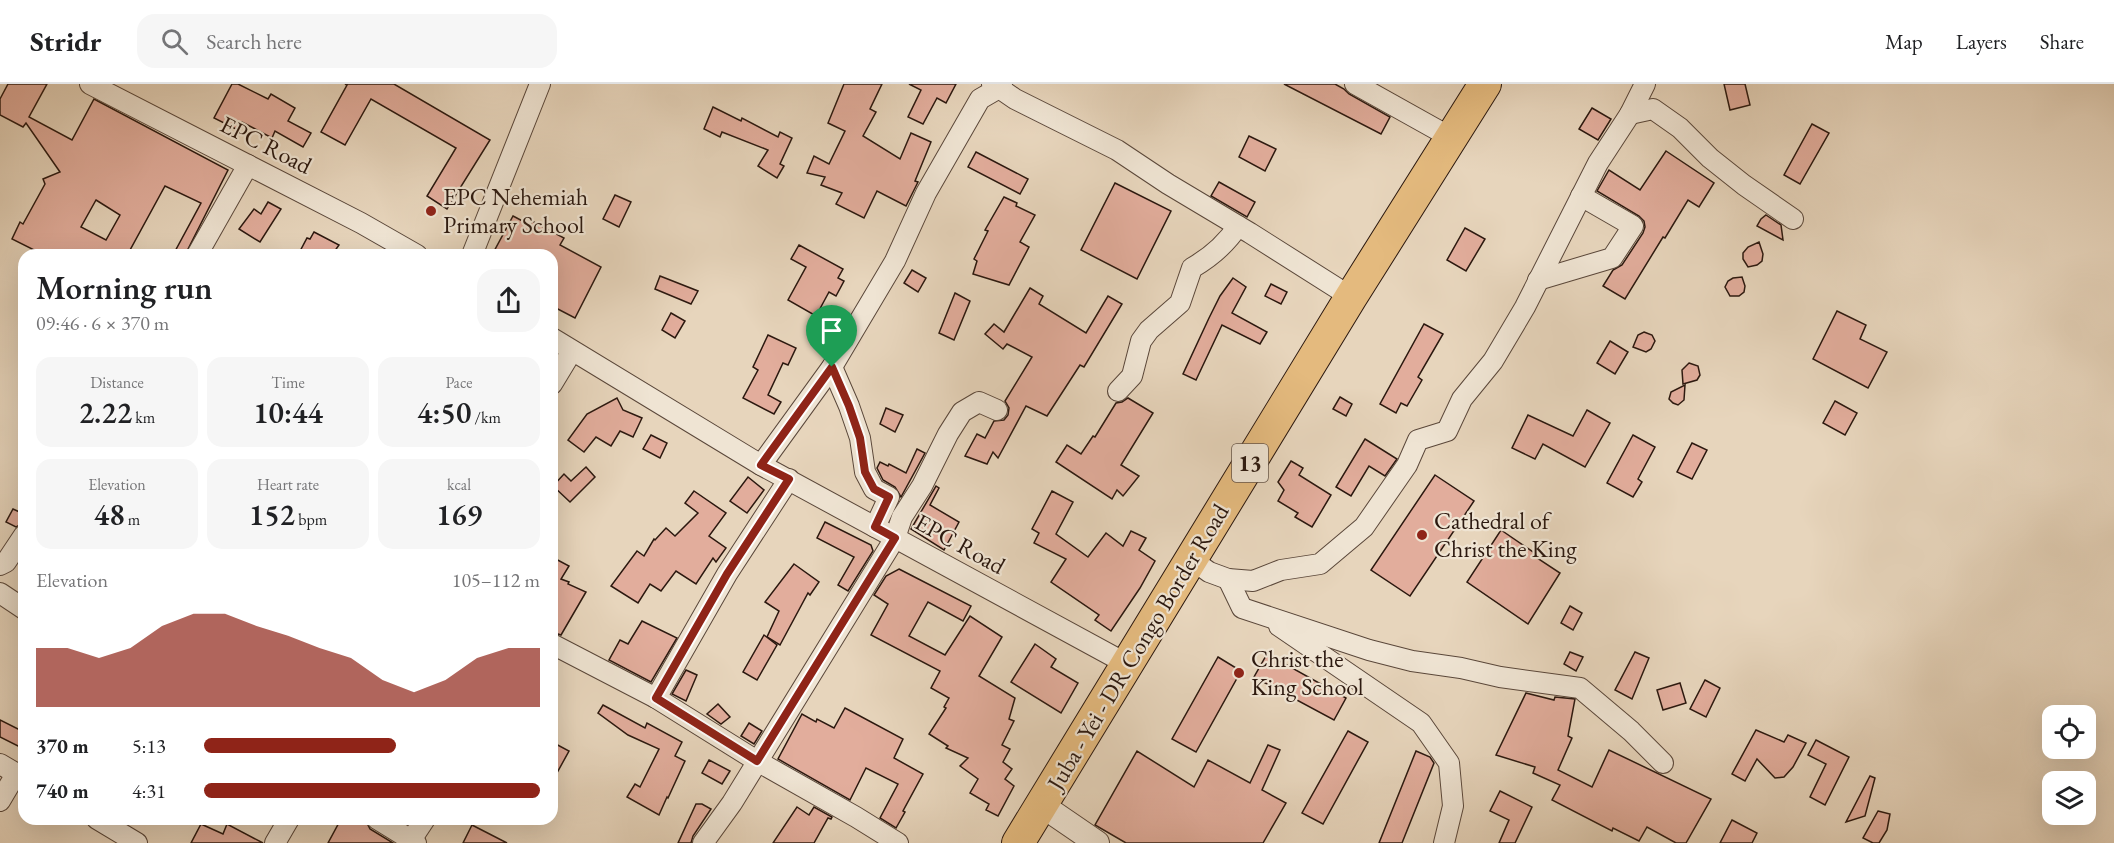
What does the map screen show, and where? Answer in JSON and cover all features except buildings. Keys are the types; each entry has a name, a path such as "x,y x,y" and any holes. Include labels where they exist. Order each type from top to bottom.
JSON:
{"main road":[{"name":"Juba - Yei - DR Congo Border Road","path":"1018,843 1043,806 1351,297 1485,84"}],"street":[{"name":"EPC Road","path":"90,84 361,223 406,249"},
{"path":"474,249 540,84"},
{"path":"1355,84 1450,137"},
{"path":"1191,560 1209,572 1228,579 1253,581 1281,570 1320,564 1364,527 1407,465 1418,440 1447,431 1462,399 1493,361 1598,164 1646,84"},
{"path":"761,465 832,367 895,261 926,193 980,99 998,85 1015,99 1117,150 1351,297"},
{"path":"1630,114 1653,109 1680,128 1710,158 1744,185 1792,219"},
{"path":"200,249 248,165"},
{"path":"1538,280 1612,258 1633,226 1581,196"},
{"path":"1118,391 1132,375 1141,341 1149,330 1180,303 1192,267 1209,258 1229,239 1238,226"},
{"name":"EPC Road","path":"558,342 761,465 1127,664"},
{"path":"558,374 572,351"},
{"path":"832,367 860,438 865,472 874,489 889,497 875,527"},
{"path":"703,843 732,803 895,538 902,517 922,486 948,434 962,412 979,402 997,410"},
{"path":"656,698 727,574 789,479"},
{"path":"0,565 6,562 18,544"},
{"path":"1228,579 1242,608 1369,650 1412,661 1461,668 1500,677 1580,688 1631,731 1663,764"},
{"path":"0,593 18,605"},
{"path":"1264,616 1421,723 1449,763 1453,806 1444,843"},
{"path":"558,647 656,698 757,761 898,843"},
{"path":"0,801 13,772"},
{"path":"1043,806 1097,843"},
{"path":"107,825 137,843"},
{"path":"275,843 286,825"},
{"path":"386,825 412,842 422,825"}],"place":[{"name":"EPC Nehemiah Primary School","path":"431,211"},
{"name":"Cathedral of Christ the King","path":"1422,535"},
{"name":"Christ the King School","path":"1239,673"}],"route":[{"path":"832,367 860,438 865,472 874,489 889,497 875,527 895,538 757,761 656,698 727,574 789,479 761,465 832,367"}]}
